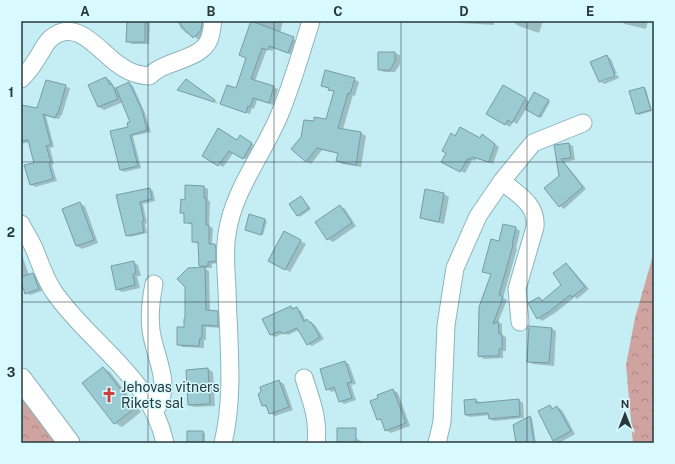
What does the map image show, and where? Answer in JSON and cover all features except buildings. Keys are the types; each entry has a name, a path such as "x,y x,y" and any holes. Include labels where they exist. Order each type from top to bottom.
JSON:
{"main road":[{"path":"21,379 70,443"}],"street":[{"path":"21,79 29,71 50,40 61,32 72,32 84,36 114,62 137,75 149,76 164,66 198,53 205,48 210,40 213,24 212,21"},
{"path":"223,443 229,404 226,265 227,235 232,211 244,182 262,151 279,116 311,21"},
{"path":"438,443 442,422 446,325 455,268 478,216 502,181 533,143 583,123"},
{"path":"502,181 531,207 536,219 517,289 520,322"},
{"path":"21,224 54,292 78,321 125,370 143,393 162,430 165,443"},
{"path":"154,284 150,309 151,329 154,348 163,378 164,390 160,404 154,412"},
{"path":"304,378 316,412 318,428 316,443"}],"green space":[{"path":"654,252 654,443 633,443 626,365 635,318"},
{"path":"21,398 58,443 23,443 21,438"}],"place":[{"name":"Jehovas vitners Rikets sal","path":"109,395"}]}
